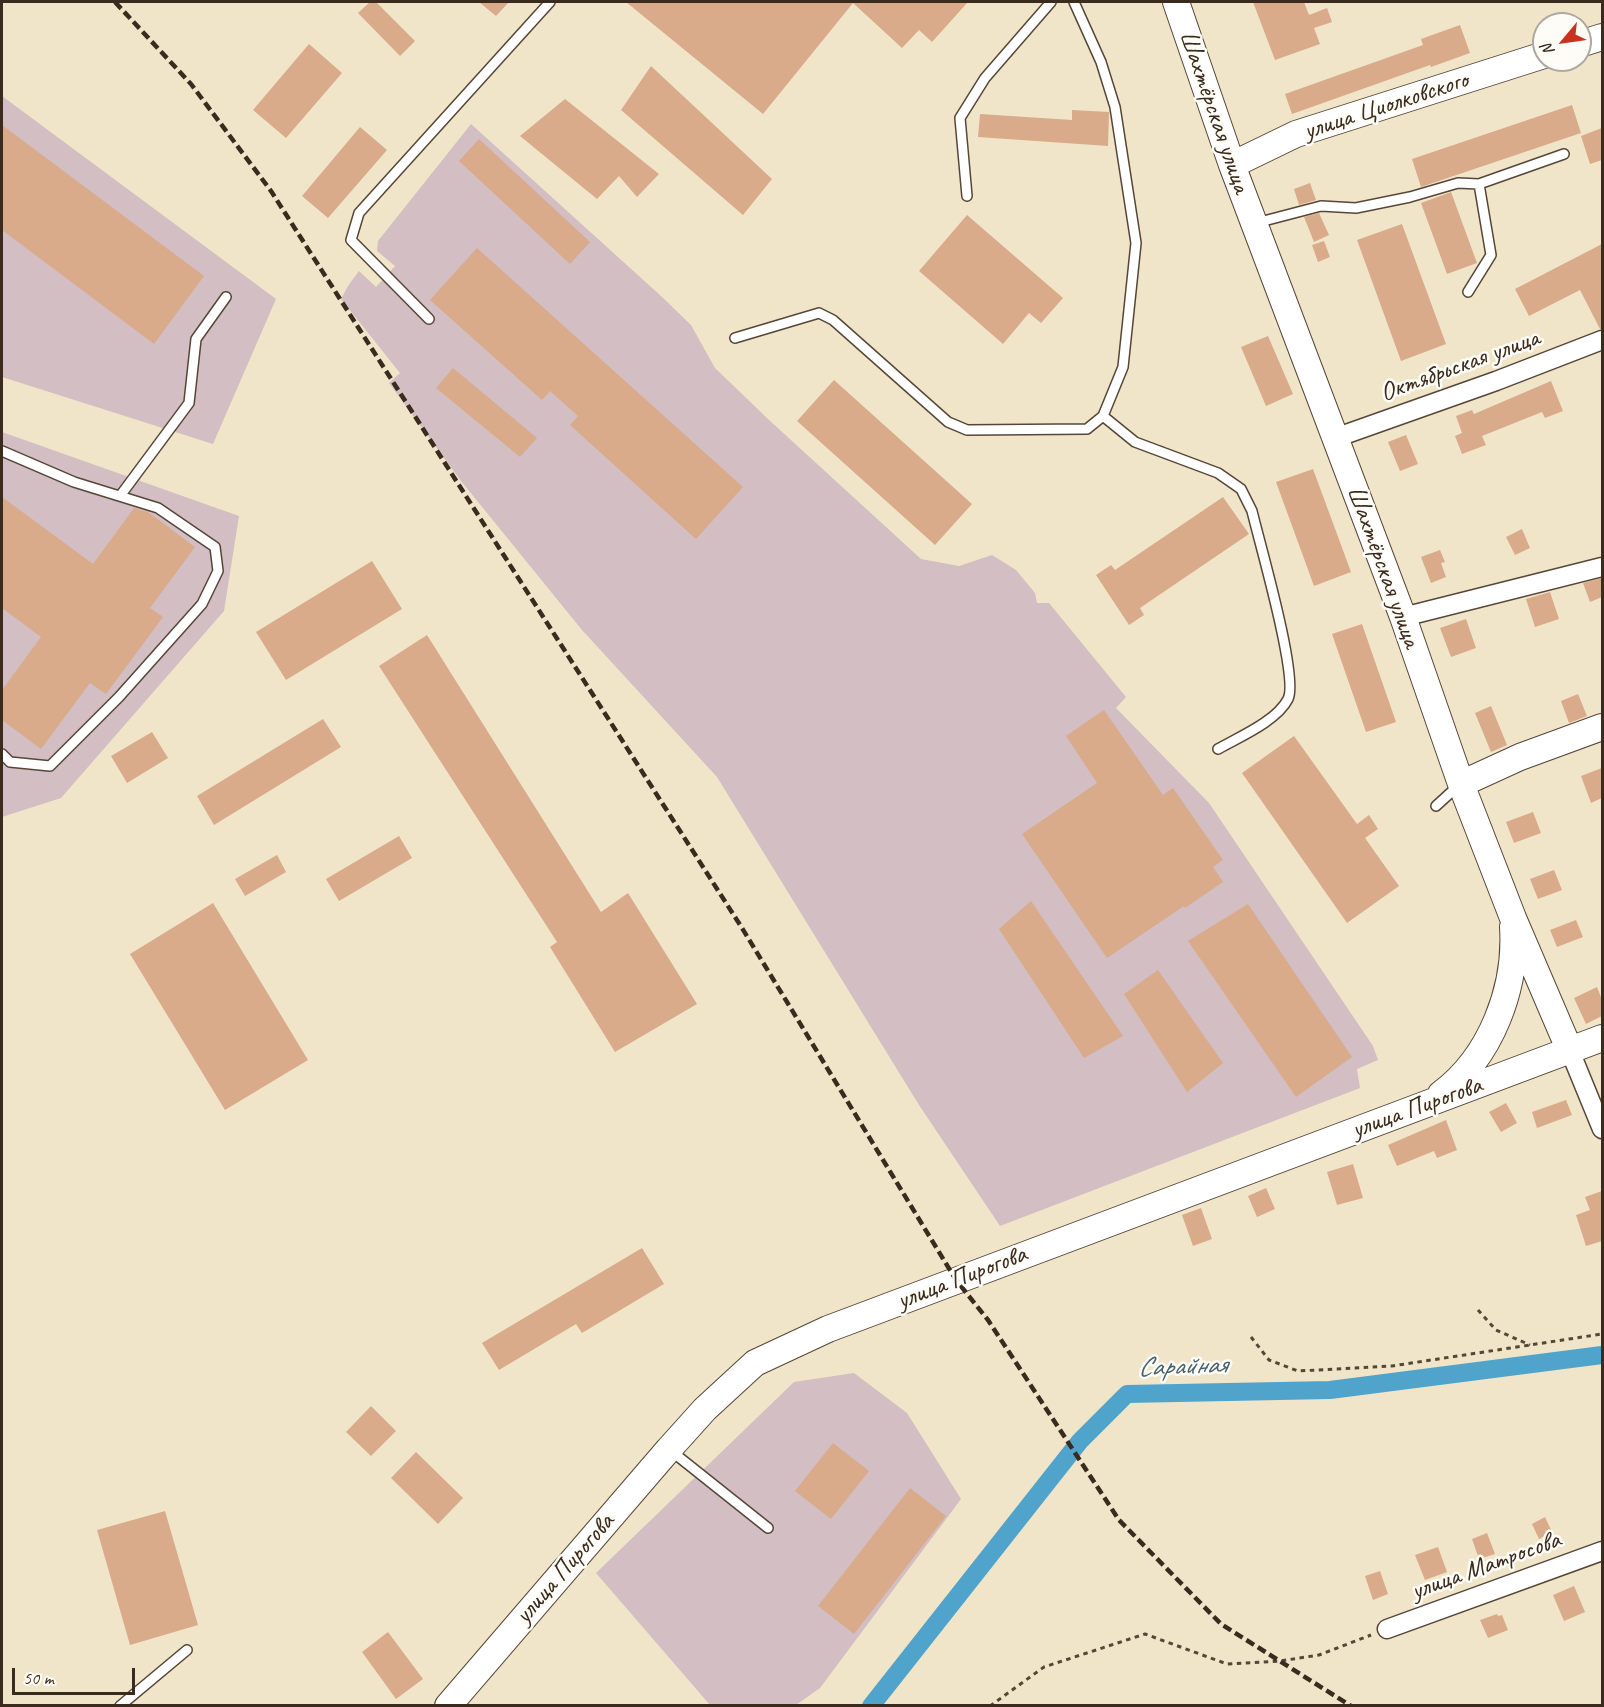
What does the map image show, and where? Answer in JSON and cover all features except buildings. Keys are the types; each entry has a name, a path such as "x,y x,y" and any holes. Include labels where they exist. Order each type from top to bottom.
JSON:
{"main road":[{"name":"Шахтёрская улица","path":"1176,2 1232,165 1402,617 1461,784 1513,918 1570,1051"},
{"name":"улица Циолковского","path":"1232,165 1296,134 1532,59"},
{"path":"1461,784 1520,757 1602,727"},
{"path":"1426,1104 1462,1075 1489,1036 1509,981 1514,945 1513,918"},
{"name":"улица Пирогова","path":"447,1706 669,1449 705,1409 755,1363 828,1329 1602,1038"}],"street":[{"name":"Октябрьская улица","path":"1335,438 1496,381 1602,340"},
{"path":"1402,617 1602,567"},
{"name":"Шахтёрская улица","path":"1570,1051 1602,1129"},
{"name":"улица Матросова","path":"1387,1629 1602,1551"}],"lane":[{"path":"429,319 351,240 359,213 550,2"},
{"path":"968,196 960,118 985,78 1051,2"},
{"path":"735,338 819,313 833,320 948,422 967,430 1087,429 1103,416 1123,367 1136,243 1115,107 1101,62 1074,2"},
{"path":"1254,224 1321,206 1356,208 1410,197 1458,183 1479,184 1564,154"},
{"path":"1468,292 1491,255 1479,184"},
{"path":"120,496 189,403 196,339 226,297"},
{"path":"1103,416 1135,442 1218,473 1241,489 1252,511 1288,660 1289,697 1279,712 1218,749"},
{"path":"2,451 74,482 158,508 215,547 218,571 202,604 119,697 50,766 10,762 2,754"},
{"path":"1436,806 1461,784"},
{"path":"669,1449 768,1528"},
{"path":"120,1706 187,1650"}],"path":[{"path":"1478,1310 1496,1330 1532,1346"},
{"path":"1251,1337 1269,1360 1298,1371 1392,1366 1602,1334"},
{"path":"990,1706 1044,1667 1145,1634 1227,1664 1280,1661 1319,1655 1387,1629"}],"shaded area":[{"path":"2,96 276,299 213,444 2,377"},
{"path":"471,124 691,325 715,368 921,559 959,566 992,555 1016,570 1035,593 1037,603 1049,603 1126,697 1116,708 1209,803 1373,1046 1378,1060 1357,1069 1360,1088 1000,1226 919,1105 717,777 582,630 461,481 389,383 400,373 341,299 359,271 376,287 395,266 377,251 378,241"},
{"path":"2,432 239,516 224,611 61,798 2,817"},
{"path":"854,1373 907,1413 961,1499 820,1688 796,1705 710,1705 596,1573 794,1382"}],"waterway":[{"name":"Сарайная","path":"871,1706 1080,1441 1127,1394 1330,1390 1602,1355"}],"railway":[{"path":"115,2 191,84 271,191 742,928 956,1280 988,1320 1119,1520 1221,1624 1351,1706"}]}
